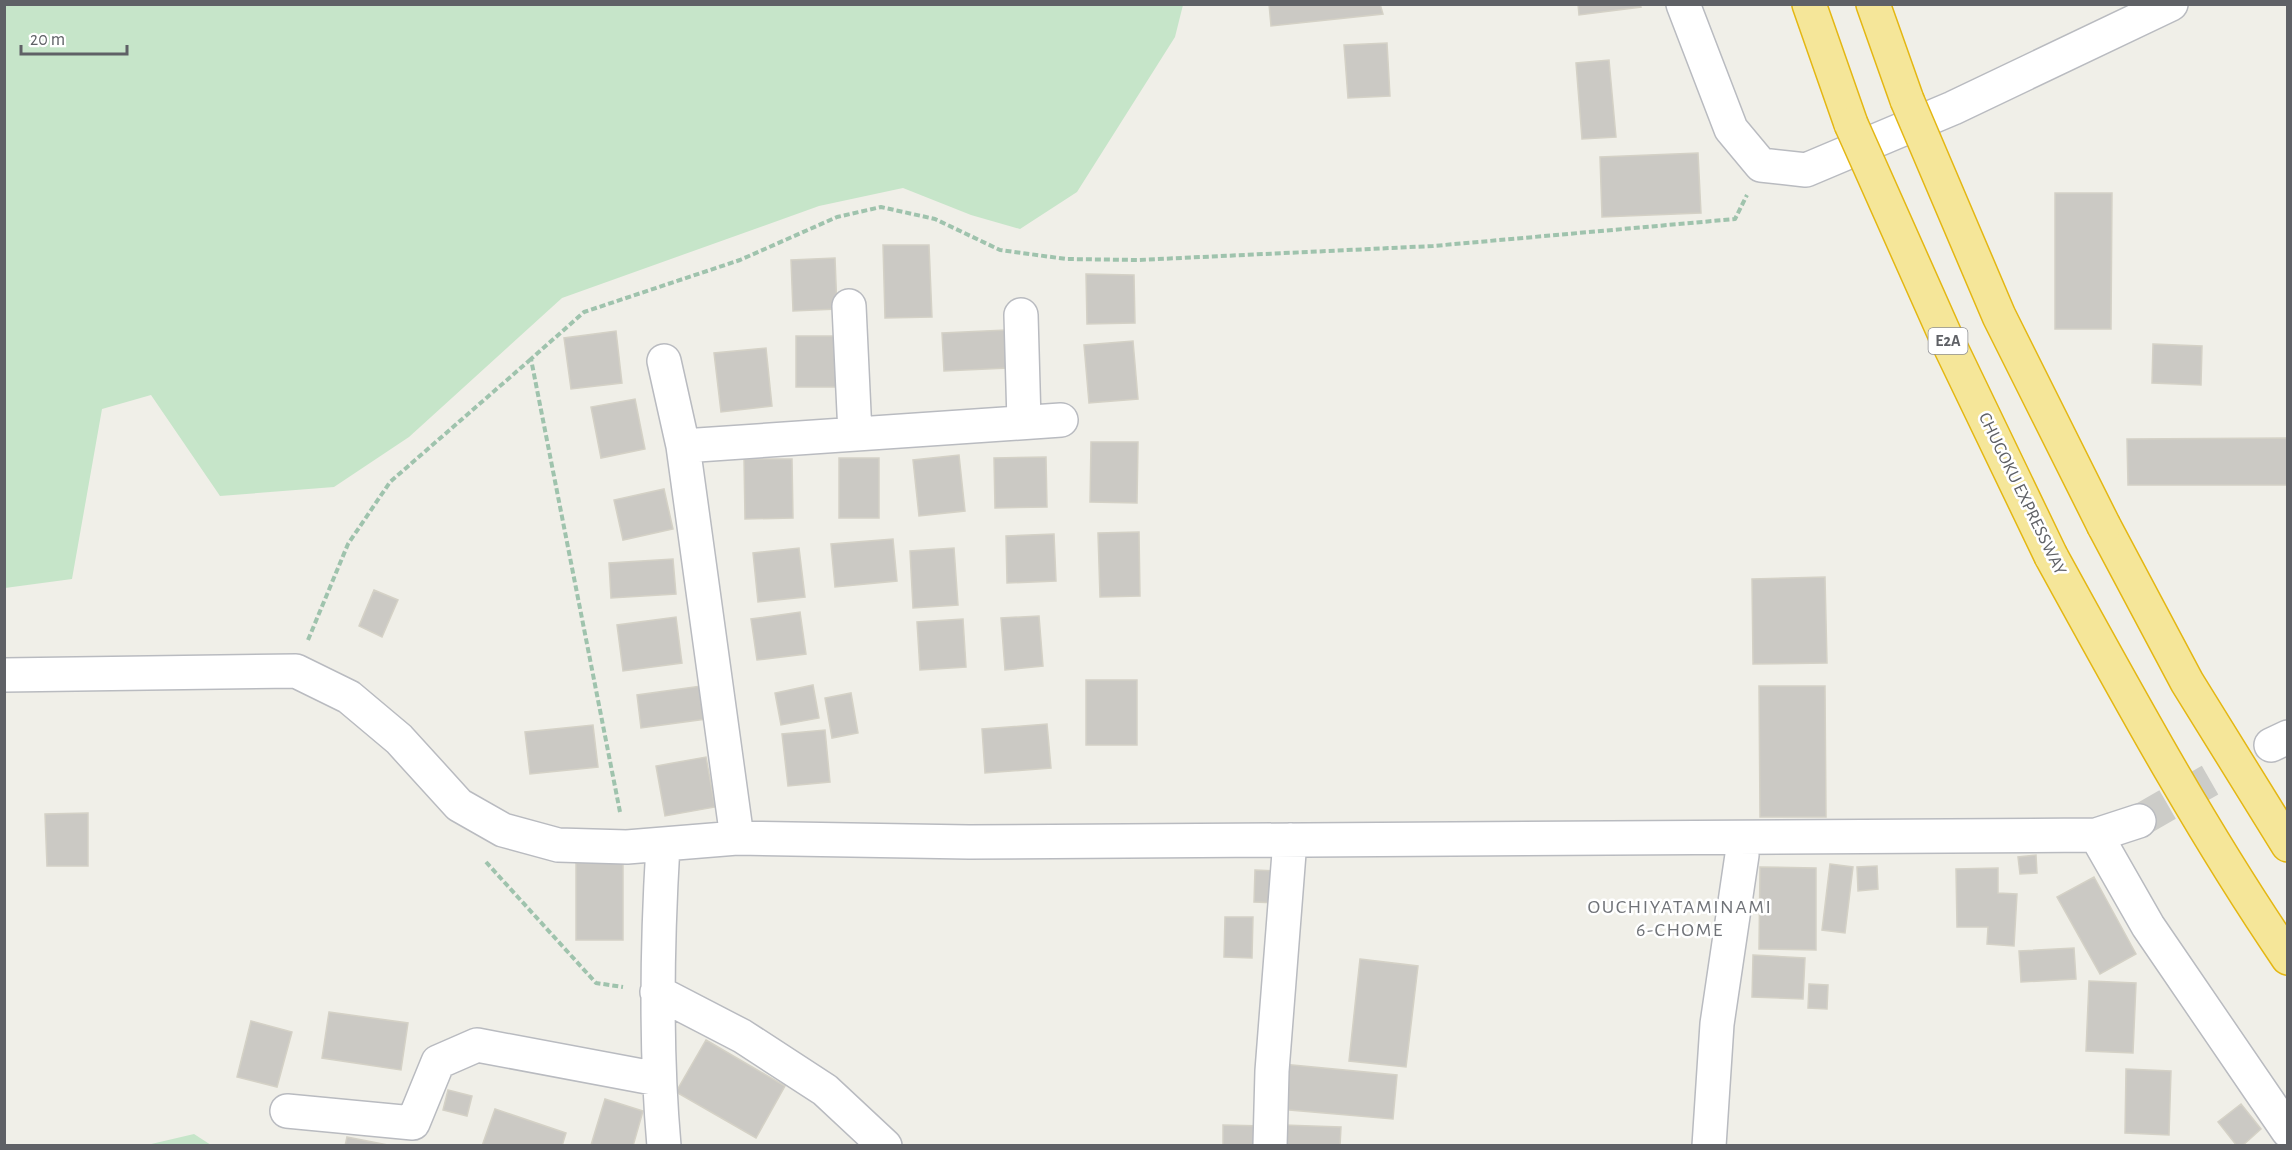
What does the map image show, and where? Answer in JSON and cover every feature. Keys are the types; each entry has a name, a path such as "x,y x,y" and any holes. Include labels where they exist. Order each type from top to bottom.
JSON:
{"highway":[{"name":"CHUGOKU EXPRESSWAY","path":"1809,4 1851,124 1949,344 2051,556 2162,756 2264,923 2288,958"},
{"path":"1873,4 1907,100 1999,316 2104,526 2187,682 2288,845"}],"street":[{"path":"1683,4 1731,129 1761,165 1806,170 1953,108 2171,4"},
{"path":"849,306 855,434"},
{"path":"1021,315 1024,422"},
{"path":"664,361 684,446 737,838"},
{"path":"684,446 1061,420"},
{"path":"4,675 296,671 349,697 399,740 459,805 503,830 558,845 627,847 737,838 969,842 2096,835 2139,821"},
{"path":"2096,835 2148,926 2288,1131"},
{"path":"1709,1146 1717,1024 1742,855 1741,838"},
{"path":"1270,1146 1272,1071 1290,840"},
{"path":"663,845 657,992 658,1079 664,1146"},
{"path":"657,992 742,1036 825,1090 885,1146"},
{"path":"287,1111 413,1123 438,1062 477,1045 658,1079"}],"path":[{"path":"296,671 348,544 390,482 531,359"},
{"path":"481,855 509,889 596,982 657,992"}],"green space":[{"path":"4,5 1183,5 1175,37 1077,192 1020,229 971,215 903,188 819,206 562,298 409,437 334,487 220,496 151,395 102,409 72,579 5,588"},
{"path":"194,1134 211,1145 147,1145"}],"building":[{"path":"1269,4 1380,4 1383,14 1271,26"},
{"path":"1578,4 1640,4 1641,7 1579,15"},
{"path":"1387,43 1390,96 1348,98 1344,45"},
{"path":"1609,60 1616,137 1582,139 1576,63"},
{"path":"1698,153 1701,213 1602,217 1600,157"},
{"path":"2055,193 2112,193 2111,329 2055,329"},
{"path":"883,245 929,245 932,317 885,318"},
{"path":"835,258 837,309 793,311 791,260"},
{"path":"1086,274 1134,275 1135,323 1087,324"},
{"path":"1006,330 1008,368 944,371 942,333"},
{"path":"616,331 622,383 571,389 564,338"},
{"path":"796,336 839,336 839,387 796,387"},
{"path":"1133,341 1138,399 1089,403 1084,345"},
{"path":"2153,344 2202,346 2201,385 2152,383"},
{"path":"766,348 772,406 721,412 714,353"},
{"path":"635,399 645,449 601,458 591,407"},
{"path":"2288,438 2288,485 2128,485 2127,439"},
{"path":"1091,442 1138,442 1137,503 1090,502"},
{"path":"959,455 965,511 919,516 913,460"},
{"path":"1046,457 1047,507 995,508 994,458"},
{"path":"839,458 879,458 879,518 839,518"},
{"path":"744,459 792,459 793,518 745,519"},
{"path":"664,489 673,529 623,540 614,500"},
{"path":"1139,532 1140,596 1100,597 1098,533"},
{"path":"1054,534 1056,581 1007,583 1006,536"},
{"path":"893,539 897,581 835,587 831,544"},
{"path":"799,548 805,597 758,602 753,553"},
{"path":"954,548 958,605 913,608 910,551"},
{"path":"673,559 676,594 611,598 609,563"},
{"path":"1825,577 1827,663 1753,664 1752,579"},
{"path":"374,590 398,600 382,637 359,626"},
{"path":"800,612 806,654 757,660 751,619"},
{"path":"1039,616 1043,666 1005,670 1001,618"},
{"path":"676,617 682,663 623,671 617,625"},
{"path":"963,619 966,667 920,670 917,622"},
{"path":"1086,680 1137,680 1137,745 1086,745"},
{"path":"813,685 819,718 781,725 775,693"},
{"path":"701,686 706,719 641,728 637,695"},
{"path":"1759,686 1825,686 1826,817 1760,817"},
{"path":"851,693 858,733 832,738 825,698"},
{"path":"1047,724 1051,768 985,773 982,729"},
{"path":"593,725 598,767 530,774 525,732"},
{"path":"825,730 830,782 788,786 782,734"},
{"path":"706,757 715,807 665,816 656,766"},
{"path":"88,813 88,866 47,866 45,814"},
{"path":"2036,855 2037,873 2020,874 2018,857"},
{"path":"576,863 623,863 623,940 576,940"},
{"path":"1830,864 1853,867 1845,933 1822,930"},
{"path":"1877,866 1878,889 1858,891 1857,867"},
{"path":"1760,867 1816,868 1816,950 1759,949"},
{"path":"1998,868 1998,893 2017,894 2014,946 1987,944 1988,927 1957,927 1956,869"},
{"path":"1255,870 1281,871 1280,903 1254,902"},
{"path":"2094,877 2136,954 2100,974 2057,897"},
{"path":"1225,917 1253,917 1252,958 1224,957"},
{"path":"2074,948 2076,979 2021,982 2019,951"},
{"path":"1753,955 1805,958 1803,999 1752,997"},
{"path":"1360,959 1418,966 1406,1067 1349,1061"},
{"path":"2089,981 2136,983 2133,1053 2086,1051"},
{"path":"1809,984 1828,985 1827,1009 1808,1008"},
{"path":"329,1012 408,1023 401,1070 322,1058"},
{"path":"251,1021 292,1032 277,1087 237,1077"},
{"path":"706,1040 785,1086 756,1138 676,1092"},
{"path":"1282,1064 1397,1075 1393,1119 1278,1109"},
{"path":"2126,1069 2171,1071 2169,1135 2125,1133"},
{"path":"448,1090 472,1096 467,1116 443,1110"},
{"path":"605,1099 643,1111 633,1146 591,1145"},
{"path":"2241,1104 2261,1129 2242,1146 2237,1146 2218,1122"},
{"path":"495,1109 566,1133 562,1146 482,1146"},
{"path":"1223,1125 1264,1126 1263,1146 1223,1146"},
{"path":"1283,1125 1341,1127 1340,1146 1283,1146"},
{"path":"347,1137 393,1146 345,1146"}],"tunnel":[{"path":"2139,821 2271,745"}],"district":[{"name":"OUCHIYATAMINAMI 6-CHOME","path":"1680,918"}]}
